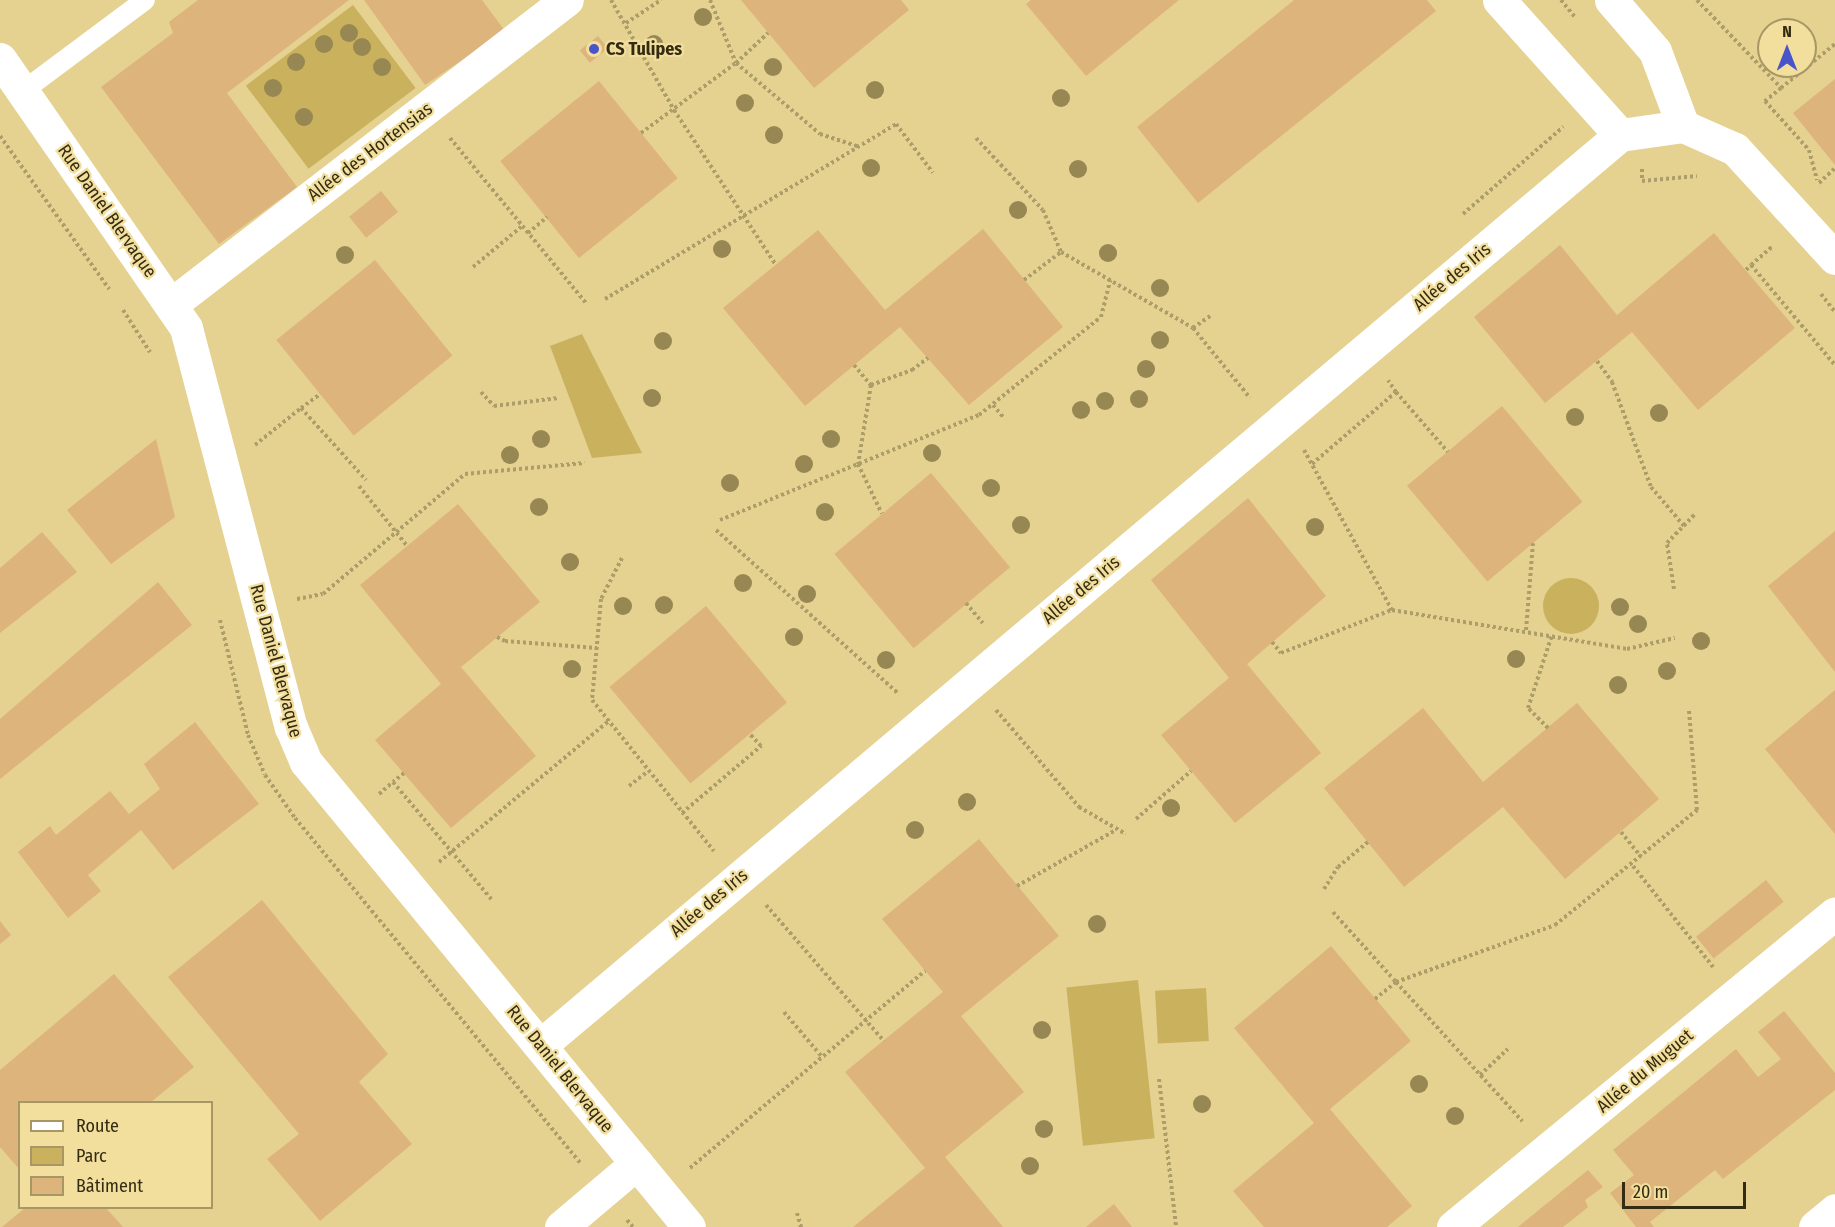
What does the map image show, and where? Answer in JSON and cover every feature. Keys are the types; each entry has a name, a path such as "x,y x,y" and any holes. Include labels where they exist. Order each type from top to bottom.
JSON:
{"street":[{"name":"Allée des Hortensias","path":"173,303 567,0"},
{"path":"1499,0 1631,134 1683,126 1735,149 1835,258"},
{"path":"1611,0 1655,51 1683,126"},
{"name":"Rue Daniel Blervaque","path":"0,59 173,303 186,328 291,727 306,762 689,1227"},
{"name":"Allée des Iris","path":"541,1045 1631,134"},
{"name":"Allée du Muguet","path":"1454,1227 1835,913"},
{"path":"561,1227 637,1164"},
{"path":"1815,1227 1835,1210"}],"lane":[{"path":"22,91 145,0"}],"path":[{"path":"611,0 674,110 776,264"},
{"path":"626,23 661,0"},
{"path":"710,0 736,63 820,134 858,147"},
{"path":"1697,0 1781,88"},
{"path":"641,133 736,63 768,33"},
{"path":"1835,44 1765,101 1809,150 1818,184 1835,168"},
{"path":"426,109 587,304"},
{"path":"605,299 896,124 933,173"},
{"path":"1631,134 1642,181 1683,174 1708,177"},
{"path":"976,138 1043,210 1061,252 1193,328 1252,401"},
{"path":"528,233 547,217"},
{"path":"473,267 522,226"},
{"path":"1746,270 1779,241"},
{"path":"1024,280 1061,252"},
{"path":"1751,265 1835,365"},
{"path":"720,520 979,415 1101,317 1110,280"},
{"path":"1816,286 1835,312"},
{"path":"1193,328 1210,316"},
{"path":"871,385 912,370 928,358"},
{"path":"1597,361 1612,382 1651,487 1684,526"},
{"path":"854,365 871,385 858,464 882,514"},
{"path":"1386,377 1396,392 1448,452"},
{"path":"481,392 494,406 558,399"},
{"path":"1312,464 1396,392"},
{"path":"255,445 320,394"},
{"path":"993,405 1003,417"},
{"path":"301,408 366,480"},
{"path":"1298,440 1392,610"},
{"path":"293,599 322,594 465,474 584,463"},
{"path":"359,486 407,546"},
{"path":"1674,589 1667,543 1696,513"},
{"path":"716,530 902,697"},
{"path":"1526,630 1533,543"},
{"path":"622,558 602,599 592,700 716,854"},
{"path":"966,603 986,626"},
{"path":"1272,642 1281,652 1392,610 1526,630 1627,649 1675,638"},
{"path":"1548,728 1528,708 1552,635"},
{"path":"497,637 505,641 597,648"},
{"path":"988,700 1079,807 1126,834"},
{"path":"1375,999 1396,982 1555,925 1633,866 1697,810 1689,710"},
{"path":"437,864 451,850 609,721"},
{"path":"682,813 761,746 750,735"},
{"path":"629,786 648,771"},
{"path":"1136,819 1191,771"},
{"path":"379,794 404,773"},
{"path":"393,782 492,900"},
{"path":"1017,886 1116,830"},
{"path":"1621,832 1641,857"},
{"path":"1324,889 1338,867 1368,842"},
{"path":"1633,866 1715,970"},
{"path":"758,896 884,1041"},
{"path":"1333,912 1548,1150"},
{"path":"687,1170 925,970"},
{"path":"784,1012 822,1057"},
{"path":"1480,1075 1508,1049"},
{"path":"1159,1080 1176,1227"},
{"path":"797,1213 801,1227"}],"green space":[{"path":"353,5 416,88 309,169 246,86"},
{"path":"582,334 642,453 592,458 550,346"},
{"path":"1571,578 1582,580 1591,586 1597,595 1599,606 1597,617 1591,626 1582,632 1571,634 1560,632 1551,626 1545,617 1543,606 1545,595 1551,586 1560,580"},
{"path":"1138,980 1155,1138 1083,1146 1066,988"},
{"path":"1206,988 1209,1041 1158,1044 1155,991"}],"building":[{"path":"198,0 349,0 227,93 297,187 219,244 101,87 173,33 169,22"},
{"path":"364,0 482,0 505,31 425,85"},
{"path":"741,0 901,0 909,10 814,88"},
{"path":"1031,0 1179,0 1086,76 1026,4"},
{"path":"1294,0 1427,0 1436,11 1198,203 1137,127"},
{"name":"CS Tulipes","path":"598,36 608,49 590,63 580,50"},
{"path":"1835,79 1835,165 1793,113"},
{"path":"599,81 678,178 579,258 500,161"},
{"path":"381,191 398,212 366,238 349,217"},
{"path":"983,229 1063,327 969,405 900,327 805,406 723,308 818,230 885,310"},
{"path":"1714,233 1795,328 1698,410 1632,332 1545,403 1474,317 1560,245 1617,315"},
{"path":"375,260 452,356 354,436 276,340"},
{"path":"1502,406 1582,502 1487,581 1407,486"},
{"path":"156,439 175,517 111,564 67,510"},
{"path":"931,473 1010,567 914,648 834,554"},
{"path":"1248,498 1326,596 1247,664 1321,753 1235,823 1161,735 1229,678 1151,580"},
{"path":"458,504 540,602 461,667 536,756 451,828 375,740 441,684 360,585"},
{"path":"1835,531 1835,672 1768,586"},
{"path":"42,532 77,572 0,633 0,568"},
{"path":"158,582 192,625 0,779 0,719"},
{"path":"706,606 787,703 690,784 609,687"},
{"path":"1835,690 1835,834 1765,749"},
{"path":"1577,703 1659,799 1565,879 1503,807 1404,887 1324,788 1423,708 1483,782"},
{"path":"195,722 259,804 173,870 141,830 88,875 101,891 68,918 18,852 50,826 56,835 110,791 129,814 160,789 144,764"},
{"path":"979,839 1059,936 961,1016 1024,1092 945,1157 1003,1227 853,1227 925,1168 845,1072 943,992 882,919"},
{"path":"1766,880 1784,902 1714,958 1696,937"},
{"path":"262,900 388,1054 359,1082 412,1144 320,1221 267,1159 299,1134 168,977"},
{"path":"0,921 11,935 0,944"},
{"path":"1331,946 1411,1041 1330,1109 1412,1206 1387,1227 1264,1227 1233,1191 1314,1123 1234,1028"},
{"path":"114,974 194,1067 152,1101 18,1101 18,1168 0,1147 0,1070"},
{"path":"1784,1011 1835,1073 1835,1090 1723,1179 1715,1170 1650,1222 1654,1227 1636,1227 1610,1193 1634,1175 1613,1150 1736,1049 1758,1077 1781,1059 1758,1032"},
{"path":"1588,1170 1603,1187 1585,1200 1588,1207 1577,1216 1563,1227 1518,1227"},
{"path":"1114,1204 1132,1227 1086,1227"},
{"path":"24,1209 107,1209 123,1227 2,1227"}],"place":[{"name":"CS Tulipes","path":"594,49"}]}
